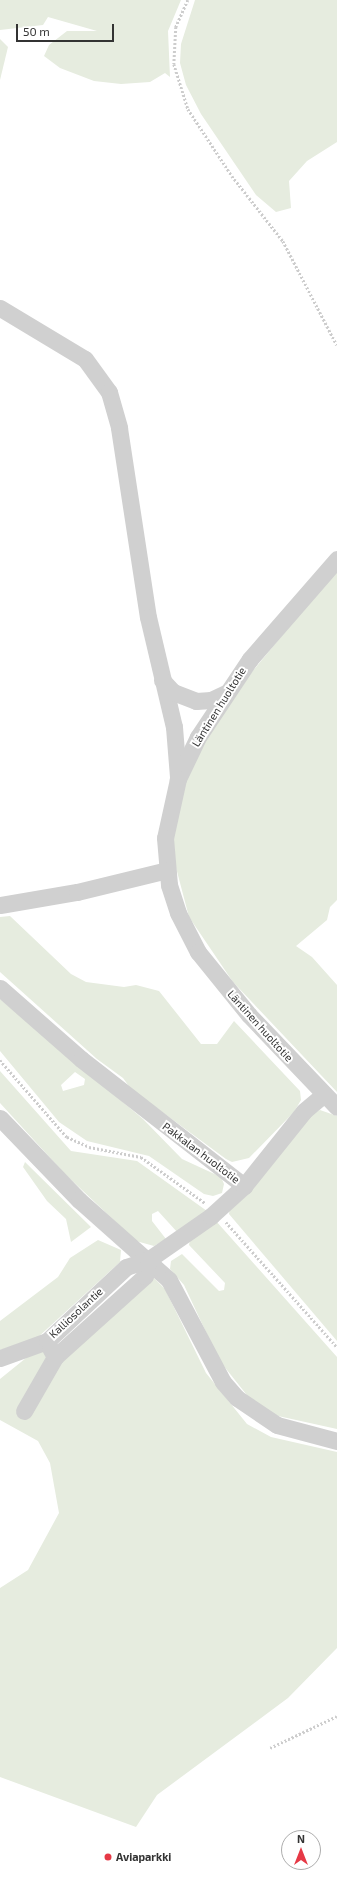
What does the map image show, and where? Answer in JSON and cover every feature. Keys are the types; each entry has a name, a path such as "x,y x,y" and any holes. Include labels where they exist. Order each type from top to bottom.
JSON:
{"lane":[{"path":"0,308 85,359 109,392 119,428 148,617 174,727 178,779"},
{"name":"Läntinen huoltotie","path":"337,559 250,659 226,693 198,737 178,779 167,824 167,870 178,913 198,952 244,1010 337,1107"},
{"path":"162,680 173,692 196,701 211,700 226,693"},
{"path":"0,905 77,892 167,870"},
{"name":"Pakkalan huoltotie","path":"0,988 86,1064 244,1186 216,1211 148,1260"},
{"path":"244,1186 304,1111 324,1094"},
{"path":"0,1118 79,1200 148,1260 180,1296 209,1357 236,1398 277,1425 337,1441"},
{"path":"24,1411 55,1357 145,1276 148,1260"},
{"name":"Kalliosolantie","path":"0,1358 46,1341 126,1267 148,1260"},
{"path":"46,1341 55,1357"}],"path":[{"path":"188,0 176,27 174,64 188,109 232,176 283,241 337,345"},
{"path":"0,1060 67,1137 89,1147 141,1157 216,1211 337,1347"},
{"path":"270,1748 337,1716"}],"shaded area":[{"path":"0,0 181,0 168,31 170,77 165,73 150,82 121,84 94,81 60,68 44,56 49,45 67,31 97,31 48,17 43,25 0,30"},
{"path":"195,0 337,0 337,142 307,161 289,181 291,208 276,212 256,195 201,114 186,85 180,63 181,44"},
{"path":"0,39 8,47 0,80"},
{"path":"337,569 337,900 330,907 327,920 296,946 312,957 337,985 337,1092 233,982 189,917 174,860 174,828 181,795 196,756 237,690"},
{"path":"10,916 71,974 86,982 124,987 136,985 159,991 201,1044 217,1044 234,1021 300,1091 301,1100 294,1112 249,1158 232,1162 226,1159 131,1089 123,1078 97,1059 0,972 0,917"},
{"path":"0,999 143,1119 182,1159 221,1177 224,1184 222,1193 213,1196 204,1194 149,1156 87,1141 59,1122 0,1051","holes":["75,1072 85,1079 84,1085 63,1091 61,1085"]},
{"path":"0,1071 71,1151 137,1161 207,1211 178,1233 158,1211 152,1214 152,1221 166,1239 154,1246 136,1241 65,1174 0,1103"},
{"path":"320,1110 337,1116 337,1341 229,1214 230,1207 307,1117"},
{"path":"25,1162 91,1227 71,1242 66,1219 47,1201 23,1167"},
{"path":"216,1221 337,1357 337,1429 278,1416 254,1404 219,1360 184,1285 170,1269 171,1261 182,1254 219,1291 224,1290 225,1283 189,1245 190,1240"},
{"path":"98,1240 121,1250 120,1262 35,1340 0,1350 0,1321 58,1277 70,1258"},
{"path":"153,1277 165,1289 206,1373 247,1424 271,1437 337,1452 337,1648 288,1698 157,1795 136,1827 0,1777 0,1588 28,1570 59,1513 50,1463 38,1441 0,1420 0,1379 42,1345 53,1368"}],"place":[{"name":"Aviaparkki","path":"108,1857"}]}
